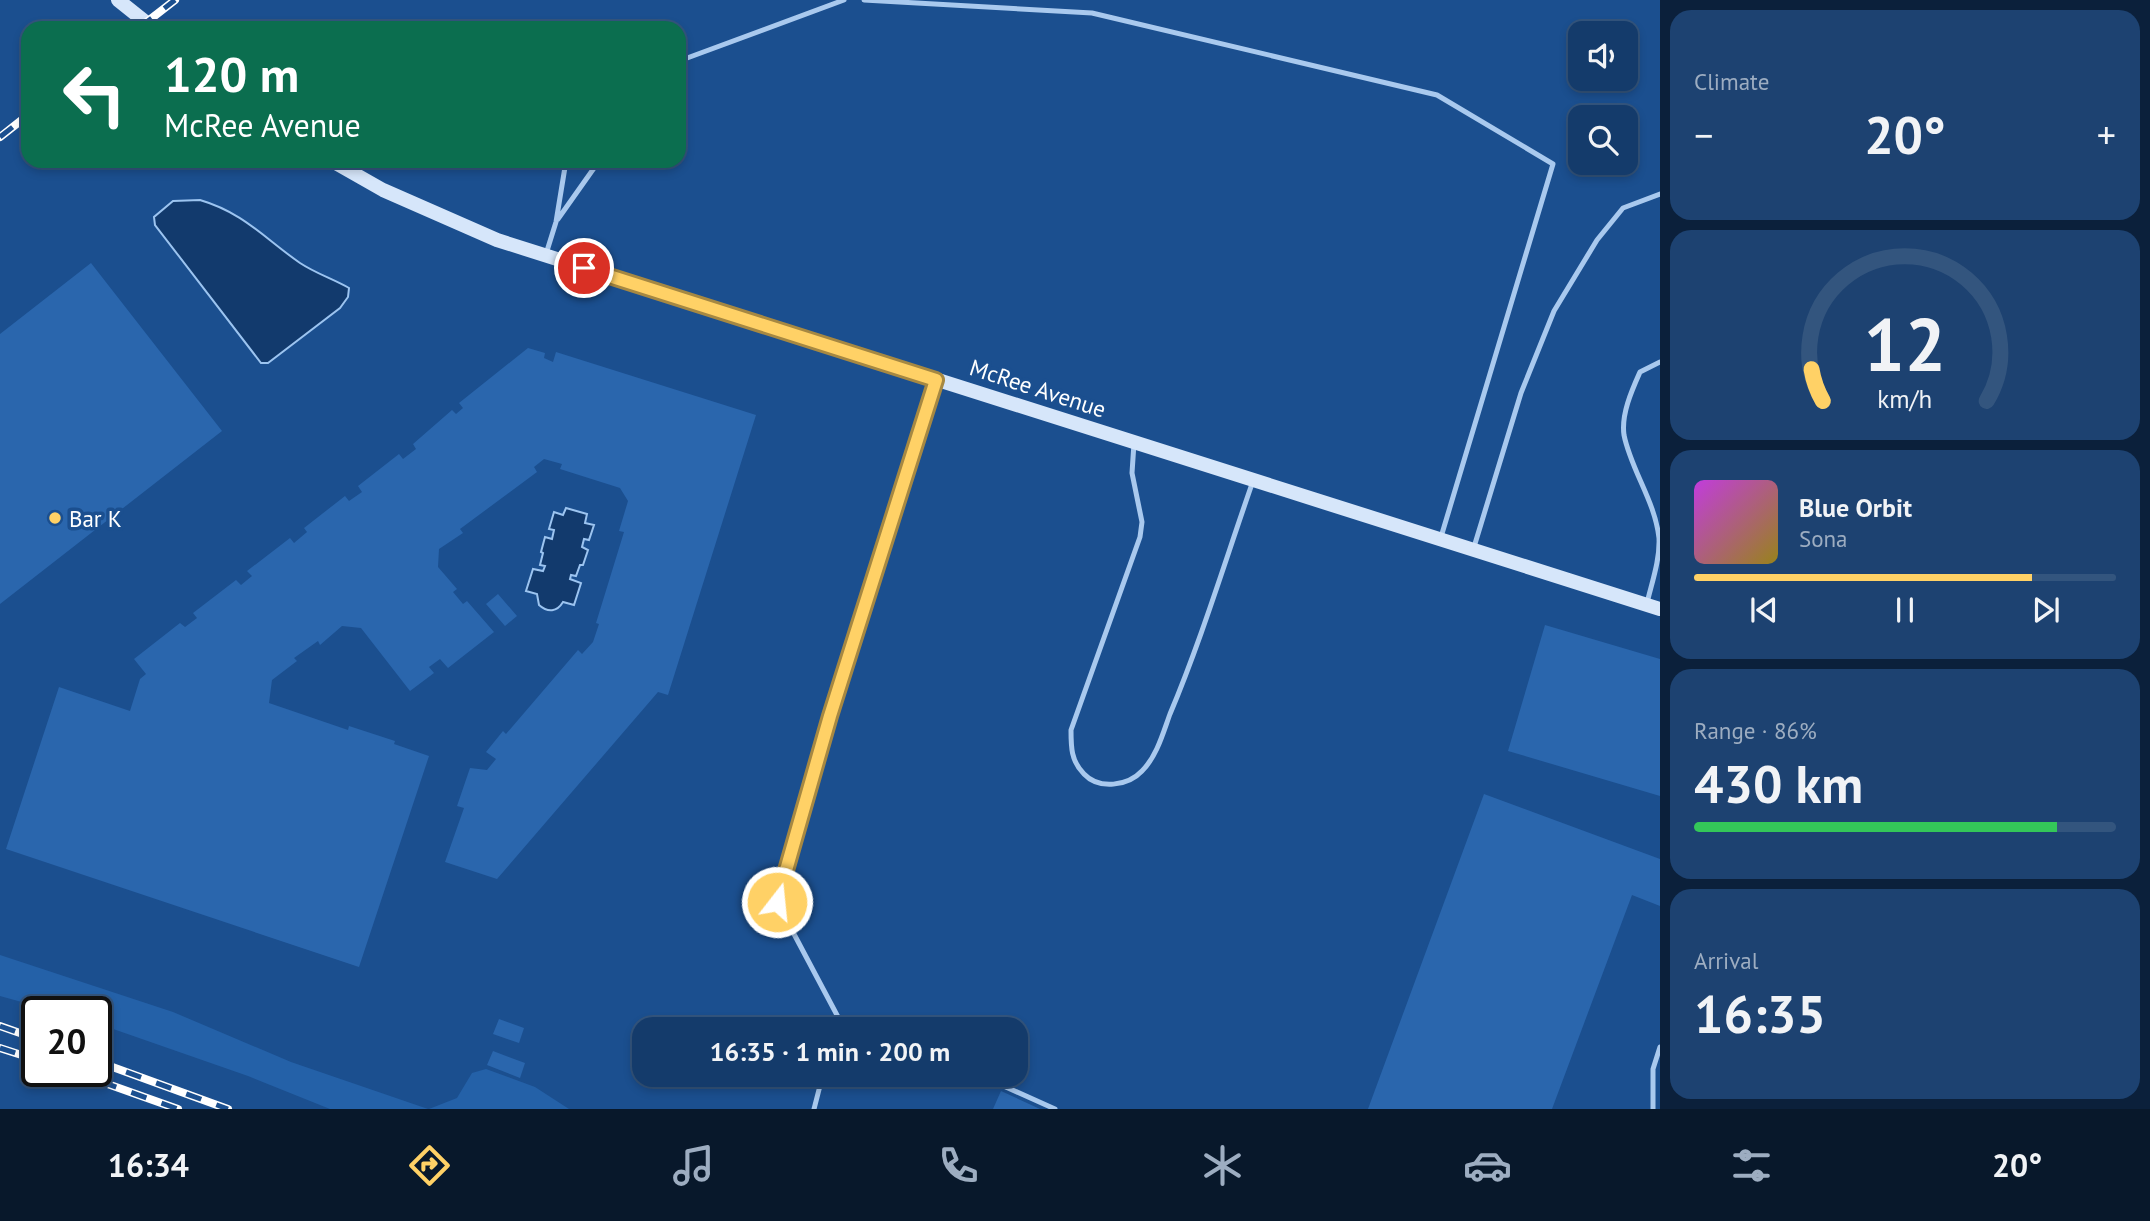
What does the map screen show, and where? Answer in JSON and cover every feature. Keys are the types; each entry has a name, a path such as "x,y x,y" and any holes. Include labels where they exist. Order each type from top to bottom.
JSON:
{"main road":[{"path":"118,0 144,21"},
{"name":"McRee Avenue","path":"344,168 383,190 447,220 545,256 1653,607"}],"lane":[{"path":"686,58 844,0"},
{"path":"864,0 1092,13 1437,96 1553,164 1440,540"},
{"path":"545,256 556,222 565,168"},
{"path":"556,222 594,168"},
{"path":"1473,550 1521,393 1554,311 1597,240 1623,208 1660,194"},
{"path":"1653,607 1659,539 1653,511 1624,433 1628,400 1640,372 1660,362"},
{"path":"838,1017 777,902 830,716 936,380"},
{"path":"1134,443 1132,473 1142,522 1139,537 1072,730 1070,751 1086,776 1100,783 1121,784 1141,773 1152,757 1186,677 1253,481"},
{"path":"1653,1109 1653,1069 1660,1047"},
{"path":"814,1109 820,1087"},
{"path":"1006,1087 1055,1109"}],"shaded area":[{"path":"200,200 241,219 300,263 349,288 348,297 340,308 268,363 261,363 155,225 154,217 173,201"},
{"path":"566,508 587,514 585,523 594,525 589,540 584,539 582,547 588,550 583,565 580,565 576,576 571,575 570,579 581,583 574,605 563,602 558,608 549,610 539,605 537,594 526,591 533,569 543,571 545,566 540,565 541,552 545,537 552,539 554,530 549,529 554,512 563,515"},
{"path":"0,955 173,1012 291,1062 428,1109 330,1109 248,1076 112,1029 112,996 21,996 21,1002 0,996"},
{"path":"486,1069 535,1087 569,1109 429,1109 457,1098 472,1073"}],"building":[{"name":"Bar K","path":"91,263 222,431 0,604 0,334"},
{"path":"528,348 545,353 544,358 553,362 556,352 756,415 668,695 658,692 497,879 445,862 464,808 457,806 470,768 487,770 496,759 486,752 503,731 506,734 578,650 582,654 593,642 599,624 596,623 624,532 619,531 628,501 620,488 560,469 562,464 544,459 534,467 537,472 460,529 463,533 439,549 438,567 457,589 453,592 463,604 467,601 494,632 448,668 440,659 429,667 434,673 410,691 361,628 342,626 320,645 318,641 294,658 297,661 272,680 269,703 348,730 349,726 395,741 394,744 429,756 359,967 6,849 59,687 130,711 140,679 146,674 134,659 180,623 185,627 197,618 193,613 236,580 241,585 252,576 247,571 290,538 294,543 307,532 304,528 345,496 349,501 362,492 358,486 399,454 403,459 416,449 413,444 452,410 456,414 463,408 459,403"},
{"path":"498,594 517,616 505,626 486,604"},
{"path":"1545,625 1660,659 1660,796 1508,751"},
{"path":"1484,794 1660,859 1660,906 1632,895 1552,1109 1368,1109"},
{"path":"499,1019 524,1028 519,1043 493,1034"},
{"path":"493,1051 525,1063 520,1078 487,1065"},
{"path":"1001,1091 1040,1109 993,1109"}],"railway":[{"path":"148,21 175,0"},
{"path":"0,137 21,120"},
{"path":"0,1026 21,1033"},
{"path":"0,1048 21,1055"},
{"path":"112,1067 228,1109"},
{"path":"112,1086 178,1109"}],"place":[{"name":"Bar K","path":"55,518"}],"route":[{"path":"584,268 936,380 830,716 777,902"}]}
